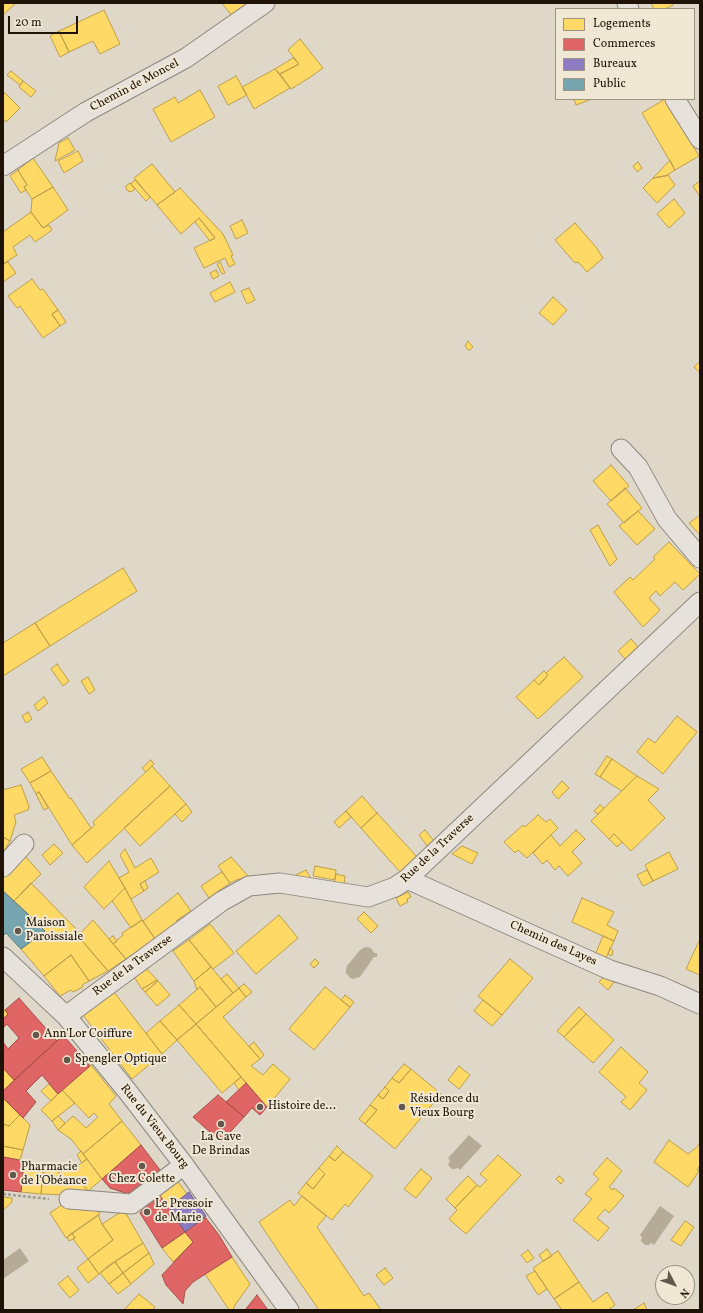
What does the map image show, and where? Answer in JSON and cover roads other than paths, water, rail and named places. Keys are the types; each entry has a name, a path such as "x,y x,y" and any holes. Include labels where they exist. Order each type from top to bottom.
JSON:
{"street":[{"name":"Chemin de Moncel","path":"3,166 86,112 186,58 265,3"},
{"path":"676,100 700,139"},
{"path":"621,449 638,467 667,519 700,558"},
{"name":"Rue de la Traverse","path":"66,1016 222,901 249,886 280,883 368,897 395,887 407,879 700,602"},
{"path":"3,867 24,844"},
{"name":"Chemin des Layes","path":"407,879 610,970 660,986 700,1004"},
{"name":"Rue du Vieux Bourg","path":"4,961 66,1016 128,1092 184,1165 289,1310"},
{"path":"69,1199 132,1204 184,1165"}],"place":[{"name":"Maison Paroissiale","path":"18,931"},
{"name":"Ann'Lor Coiffure","path":"36,1035"},
{"name":"Spengler Optique","path":"67,1060"},
{"name":"Histoire de...","path":"260,1107"},
{"name":"Résidence du Vieux Bourg","path":"402,1107"},
{"name":"La Cave De Brindas","path":"221,1124"},
{"name":"Chez Colette","path":"142,1166"},
{"name":"Pharmacie de l'Obéance","path":"13,1175"},
{"name":"Le Pressoir de Marie","path":"147,1212"}]}
